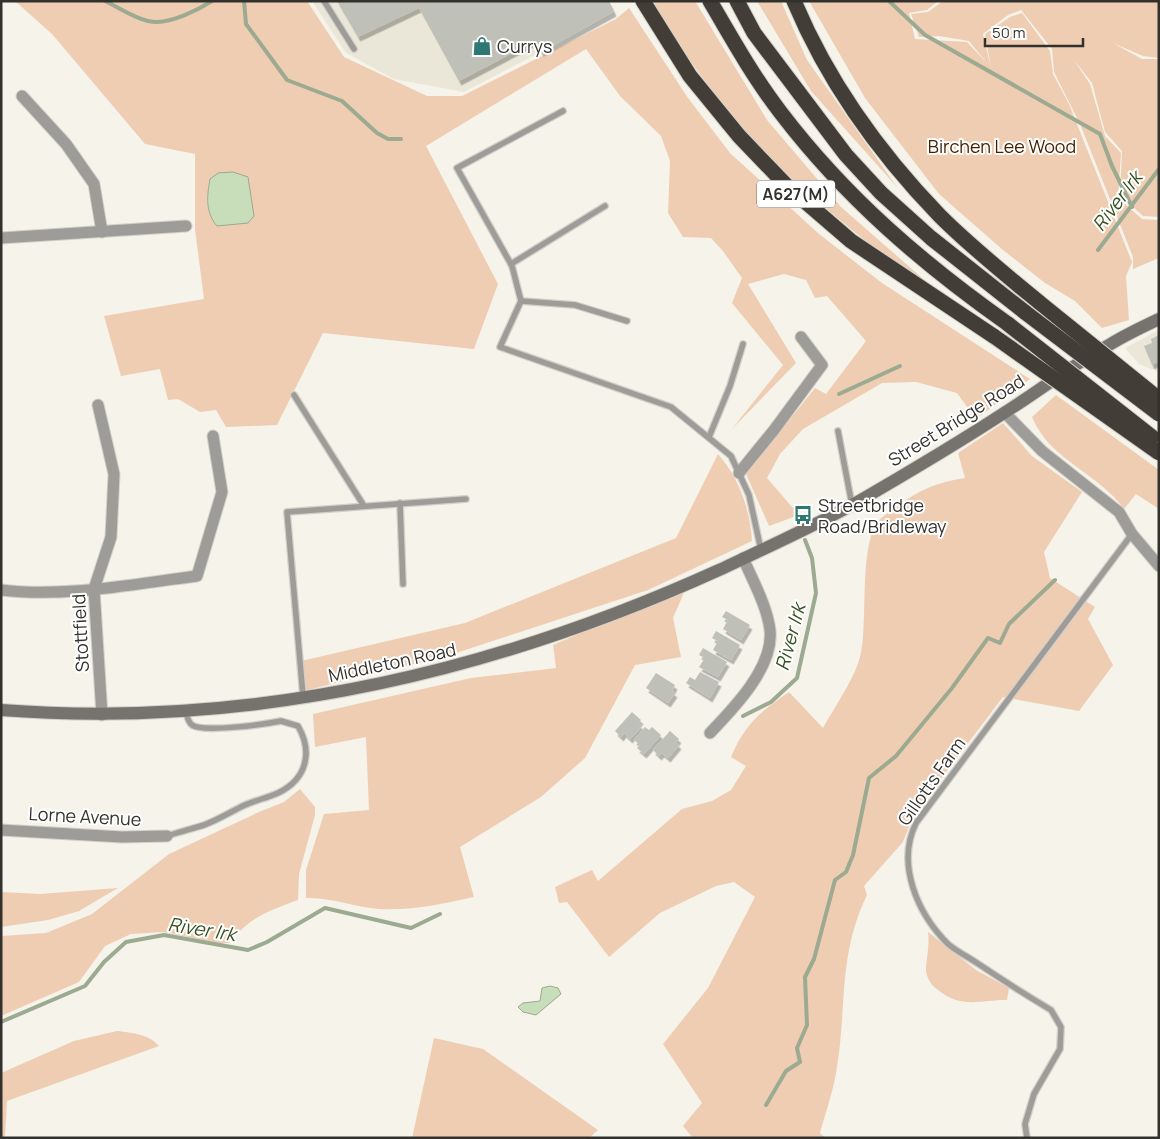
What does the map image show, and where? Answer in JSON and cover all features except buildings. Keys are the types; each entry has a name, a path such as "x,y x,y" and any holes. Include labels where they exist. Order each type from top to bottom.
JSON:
{"highway":[{"name":"A627(M)","path":"643,1 690,76 739,136 786,185 851,241 995,338 1159,453"},
{"name":"A627(M)","path":"710,1 744,60 781,113 840,182 890,232 946,279 1008,324 1159,442"},
{"name":"A627(M)","path":"737,1 754,33 846,156 882,193 931,238 1159,414"},
{"path":"794,1 808,33 846,101 882,149 940,215 1040,303 1159,399"}],"main road":[{"name":"Street Bridge Road","path":"765,549 852,505 1005,413 1108,345 1159,318"},
{"name":"Middleton Road","path":"1,710 102,715 186,712 304,698 416,676 522,647 633,607 765,549"}],"street":[{"path":"22,96 66,144 94,184 102,232"},
{"path":"1,238 186,226"},
{"path":"738,473 774,430 822,365 801,337"},
{"name":"Stottfield","path":"98,405 114,474 111,537 94,589 102,715"},
{"path":"1005,413 1042,451 1120,512 1132,534 1159,566"},
{"path":"1,590 24,593 94,589 197,576 222,492 213,436"},
{"path":"710,733 750,687 765,660 770,640 768,617 743,558"},
{"name":"Lorne Avenue","path":"1,830 122,837 167,836"}],"lane":[{"path":"324,1 354,49"},
{"path":"563,111 457,168 511,264 521,301 500,347 671,407 731,456 749,495 765,549"},
{"path":"511,264 605,206"},
{"path":"521,301 575,305 627,321"},
{"path":"709,437 730,386 743,344"},
{"path":"294,395 364,506"},
{"path":"838,431 852,505"},
{"path":"304,698 287,512 466,499"},
{"path":"400,503 403,584"},
{"name":"Gillotts Farm","path":"1027,1138 1026,1124 1034,1094 1060,1049 1061,1027 1051,1010 948,944 923,911 911,884 907,854 908,838 916,823 1132,534"},
{"path":"167,836 205,825 258,799 279,793 298,777 305,764 307,754 298,726 282,721 230,727 198,727 193,726 188,720 186,712"}],"shaded area":[{"path":"312,1 609,1 615,13 464,92 394,79 346,53"},
{"path":"233,172 248,177 254,216 248,223 217,226 210,215 209,209 210,179 218,173"},
{"path":"1159,330 1159,372 1139,364 1125,348"},
{"path":"550,986 558,988 561,994 536,1015 523,1012 518,1007 523,1003 540,1001 542,988"}],"green space":[{"path":"15,1 307,1 344,57 427,96 462,96 616,19 629,8 688,98 730,153 819,234 882,283 1030,379 976,419 957,393 916,382 882,383 803,429 780,454 767,478 799,515 769,526 746,474 815,388 826,394 866,341 827,296 815,298 806,280 784,274 748,284 796,363 732,429 783,365 732,303 742,278 723,251 711,238 683,237 668,213 670,161 661,136 620,96 586,49 426,146 498,284 474,349 323,333 277,425 226,427 216,410 200,412 178,399 168,400 160,369 121,376 104,316 204,299 195,229 195,154 145,144 52,34"},
{"path":"651,1 695,1 767,120 841,207 937,291 867,242 785,175 743,133 664,25"},
{"path":"757,1 781,1 807,60 897,187 811,91"},
{"name":"Birchen Lee Wood","path":"809,1 938,1 927,10 909,13 915,39 967,42 987,63 969,41 939,36 919,37 911,14 928,12 943,1 1159,1 1159,58 1143,56 1113,43 1142,59 1159,59 1159,217 1143,216 1120,195 1122,151 1105,132 1092,83 1074,60 1090,84 1105,136 1121,153 1118,198 1142,219 1159,220 1159,258 1133,269 1133,257 1080,124 1054,72 1052,49 1021,10 1008,15 983,34 991,68 985,34 1010,17 1022,13 1050,51 1053,74 1069,104 1132,262 1126,276 1129,320 1102,328 1075,301 1045,283 1003,250 939,194 865,98"},
{"path":"1056,395 1159,470 1159,509 1136,494 1124,509 1102,486 1050,445 1032,417"},
{"path":"1003,423 1032,456 1082,492 1044,552 1050,578 1095,607 1088,619 1113,665 1079,711 1003,697 914,814 903,842 864,886 867,895 851,938 847,959 836,1075 820,1133 825,1138 693,1138 683,1126 702,1103 663,1044 708,988 755,897 734,882 716,886 660,913 609,957 567,902 559,903 555,887 592,870 598,881 682,809 712,801 731,790 746,766 731,757 736,746 754,720 789,692 823,728 855,672 861,653 868,548 872,533 878,522 906,500 922,491 947,481 965,478 958,453"},
{"path":"718,454 732,473 742,494 749,517 752,541 648,590 447,656 299,692 297,662 465,623 676,538"},
{"path":"686,588 673,618 681,657 635,665 585,758 541,797 460,847 474,897 403,909 370,908 324,899 306,898 306,870 324,814 369,810 366,737 315,747 313,714 471,678 556,668 553,645"},
{"path":"300,789 315,807 315,815 299,874 298,900 260,916 245,927 229,943 219,943 163,932 131,934 105,946 79,982 1,1016 1,936 46,933 92,914 169,854 284,802"},
{"path":"118,888 79,911 48,920 1,927 1,892 40,894"},
{"path":"928,932 976,970 1009,988 1007,1000 963,1002 946,996 936,988 926,971 929,942"},
{"path":"117,1031 134,1033 150,1039 159,1046 7,1101 5,1138 1,1138 1,1073 74,1041"},
{"path":"434,1038 483,1049 598,1130 589,1138 412,1138"}],"waterway":[{"path":"105,1 144,20 157,22 185,15 212,1"},
{"path":"244,1 246,24 287,80 342,101 377,133 388,139 401,139"},
{"path":"889,1 925,35 1100,134 1112,166 1132,207"},
{"name":"River Irk","path":"1098,250 1159,169"},
{"name":"River Irk","path":"839,394 900,366"},
{"name":"River Irk","path":"743,716 771,702 797,678 816,593 812,558 805,540"},
{"path":"766,1105 786,1071 800,1062 797,1048 807,1025 805,977 814,959 835,880 846,872 853,855 869,778 896,756 952,688 988,638 1000,643 1009,624 1055,580"},
{"name":"River Irk","path":"1,1022 85,986 104,962 126,942 164,935 248,950 267,942 325,908 411,928 440,914"}],"place":[{"name":"Currys","path":"482,46"},
{"name":"Streetbridge Road/Bridleway","path":"803,515"}]}
